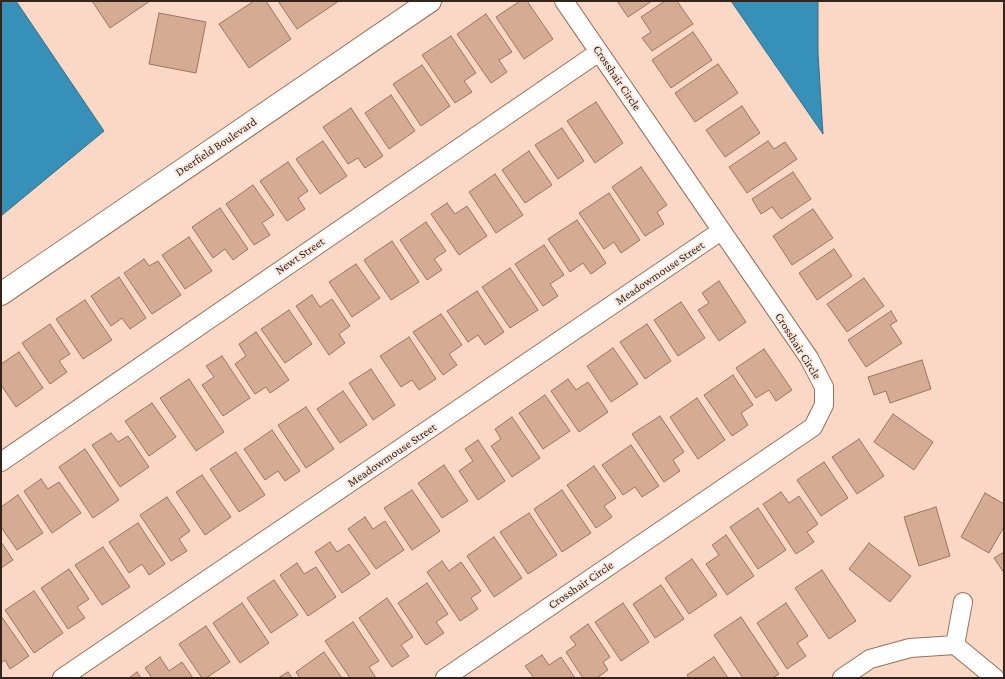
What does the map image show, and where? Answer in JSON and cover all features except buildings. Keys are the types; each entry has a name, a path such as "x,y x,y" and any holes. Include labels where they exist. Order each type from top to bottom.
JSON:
{"street":[{"name":"Deerfield Boulevard","path":"1,294 430,1"},
{"name":"Crosshair Circle","path":"445,678 813,427 824,405 824,387 809,358 564,1"},
{"name":"Newt Street","path":"1,462 599,52"},
{"name":"Meadowmouse Street","path":"62,678 721,231"},
{"path":"955,645 963,602"},
{"path":"842,678 870,658 910,648 955,645 995,678"}],"water":[{"path":"1,1 16,1 104,131 1,216"},
{"path":"731,1 818,1 818,53 823,134"}]}
